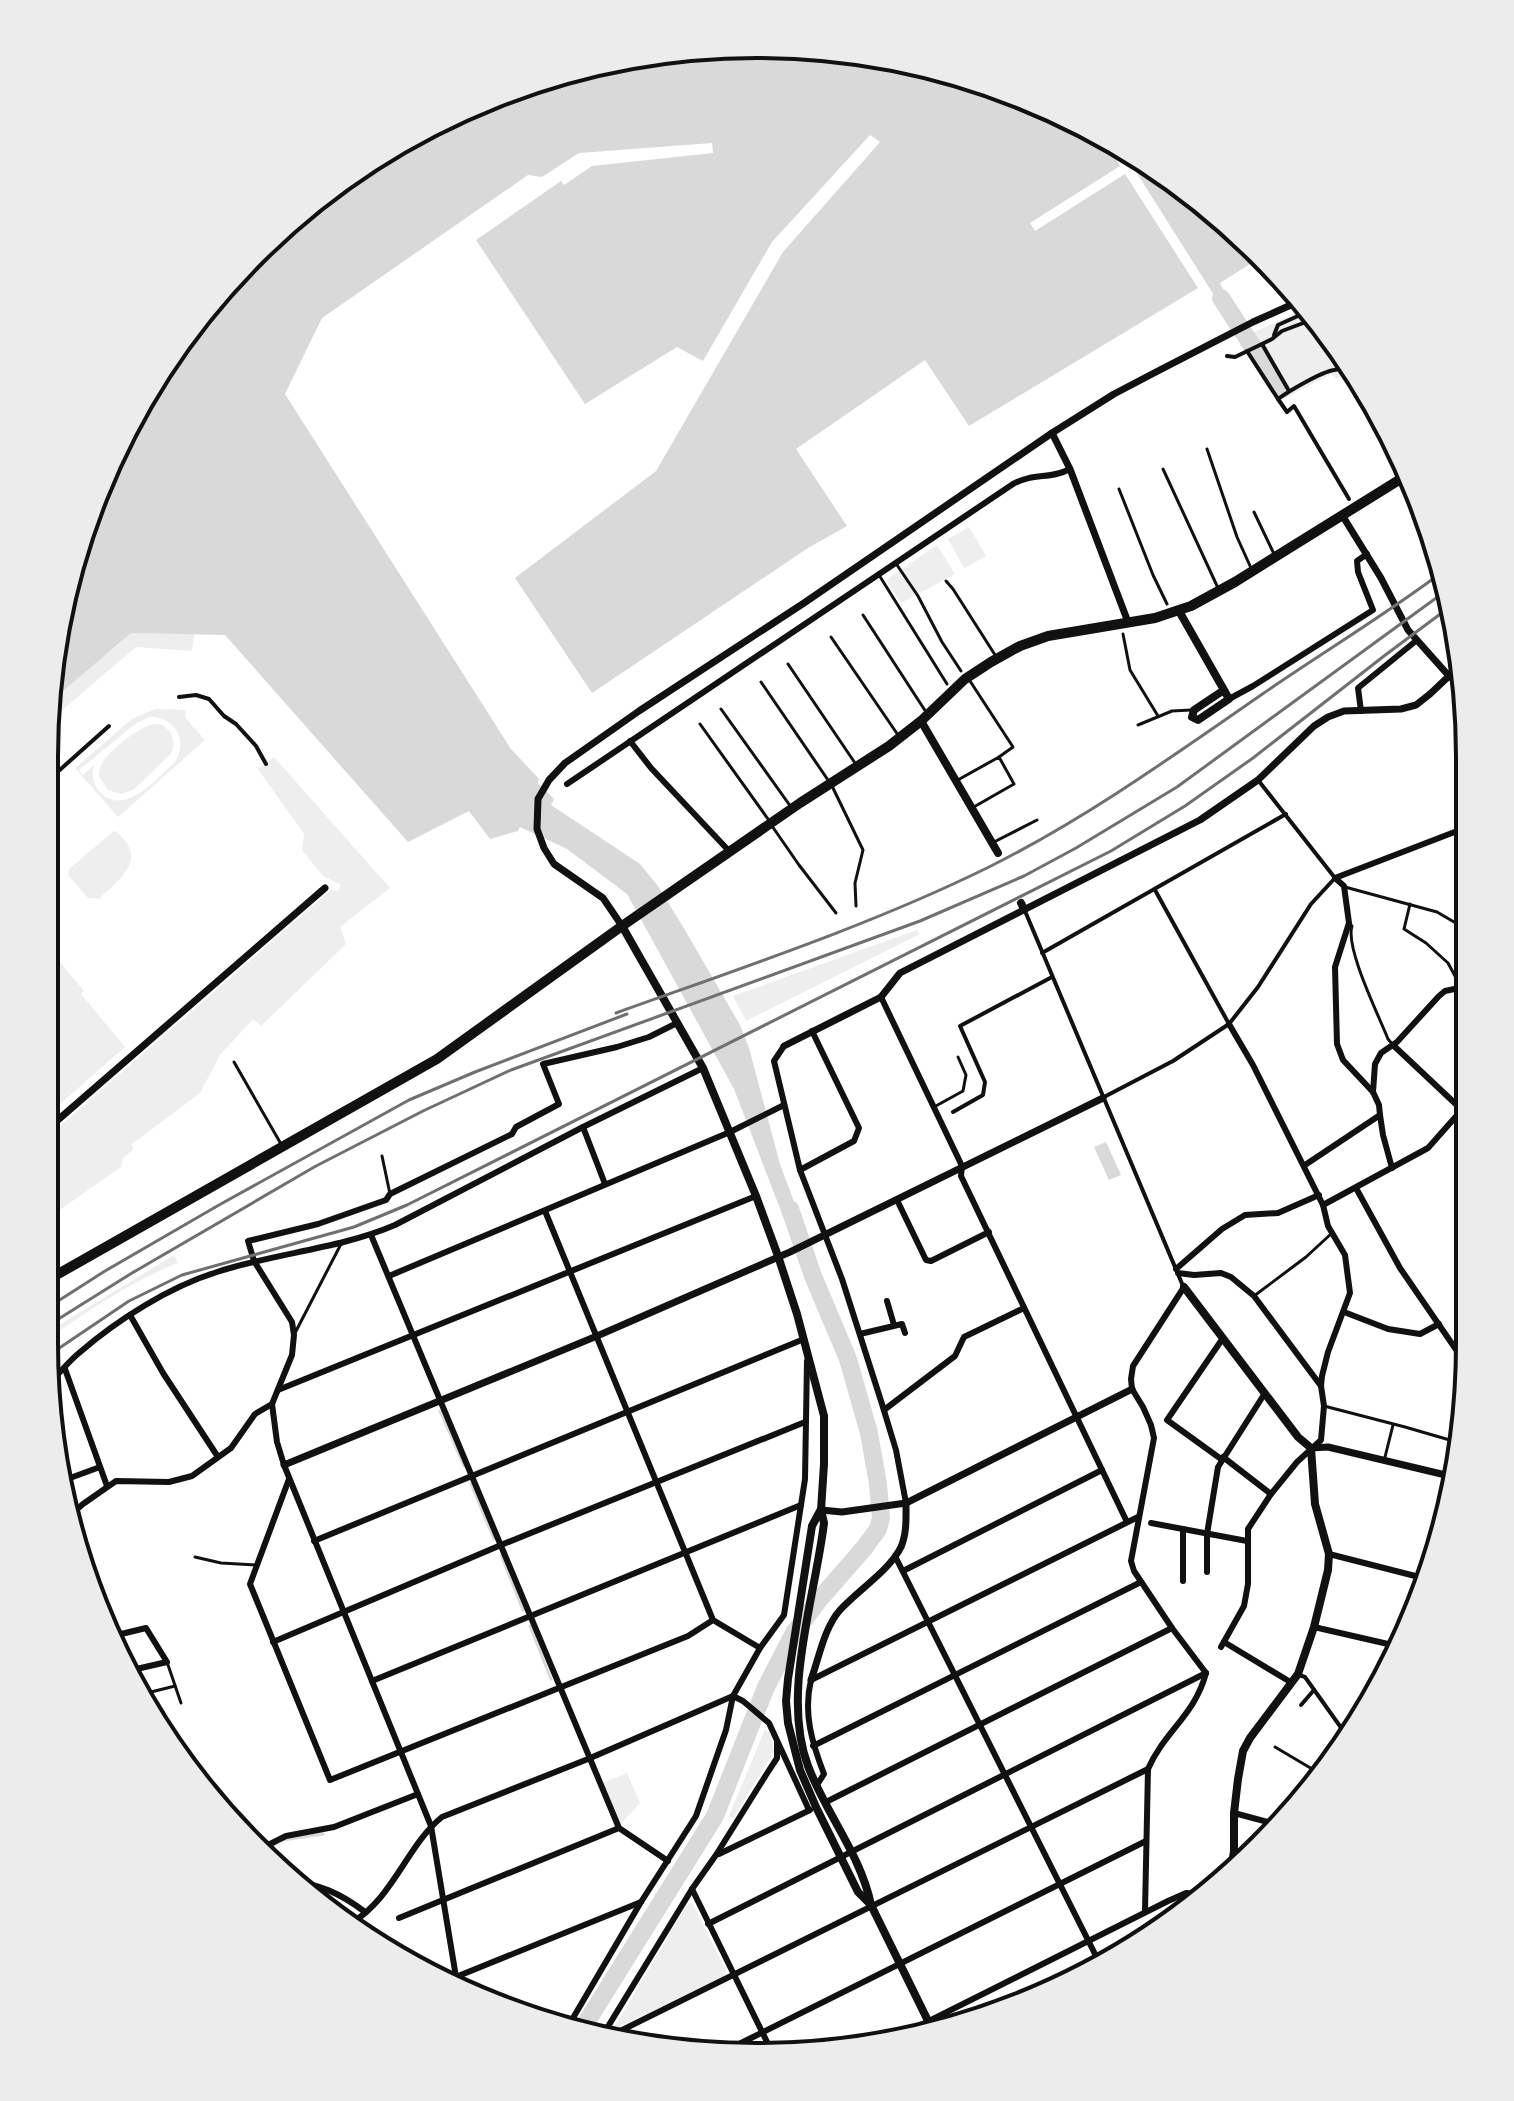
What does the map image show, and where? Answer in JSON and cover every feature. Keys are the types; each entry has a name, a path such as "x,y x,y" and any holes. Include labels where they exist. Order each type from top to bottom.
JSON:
{"highway":[{"path":"58,1274 437,1059 622,926 900,738 924,718 964,674 1020,646 1048,636 1179,611 1220,591 1399,480"}],"main road":[{"path":"1179,611 1224,690 1229,699 1198,720 1192,717 1194,710 1224,690"},
{"path":"924,718 998,853"},
{"path":"622,926 703,1068 756,1196 804,1339 824,1416 821,1510 824,1523 797,1696 801,1742 817,1785 868,1887 871,1905 928,2021"},
{"path":"1184,1287 1298,1437 1311,1448 1315,1504 1329,1554 1314,1627 1298,1674 1243,1751 1234,1813 1233,1855"},
{"path":"821,1510 812,1526 786,1701 792,1744 813,1808 858,1892 871,1905"}],"street":[{"path":"622,926 603,898 554,864 537,829 538,799 549,780 565,763 1052,433 1114,394 1291,305"},
{"path":"1272,339 1278,325 1299,315"},
{"path":"1227,356 1235,357 1282,331 1305,322"},
{"path":"1260,345 1289,391"},
{"path":"1249,350 1287,412 1294,406 1349,499"},
{"path":"1278,399 1289,391 1339,370"},
{"path":"1052,433 1070,469 1128,622"},
{"path":"567,784 1013,484 1025,478 1053,476 1070,469"},
{"path":"817,1785 824,1774 813,1746 807,1705 811,1680 831,1623 895,1556 906,1529 896,1450 860,1334 821,1238 800,1170 774,1061 784,1046 881,997 900,973 1022,906 1200,820 1258,780 1314,726 1328,717 1344,711 1401,709 1416,705 1449,676 1408,630 1342,515"},
{"path":"1229,699 1373,610 1358,572 1357,561 1367,554"},
{"path":"1361,711 1358,688 1417,640"},
{"path":"179,697 196,695 209,699 256,746 266,764"},
{"path":"58,772 109,726"},
{"path":"630,741 651,768 730,852"},
{"path":"1258,780 1344,886 1349,923 1335,967 1337,1044 1343,1060 1373,1092 1379,1105 1392,1168"},
{"path":"1042,953 1286,814"},
{"path":"284,1465 597,1336 821,1238 1173,1061 1229,1024 1258,987 1311,904 1335,878 1456,831"},
{"path":"58,1120 325,888"},
{"path":"1155,890 1253,1065 1305,1165 1323,1205 1328,1226 1345,1255 1350,1293 1328,1352 1321,1386 1324,1406 1321,1440 1271,1494 1248,1529 1248,1584 1244,1606 1223,1644 1292,1683"},
{"path":"1022,906 1184,1287 1133,1366 1132,1389 1143,1407 1154,1438 1131,1561 1141,1582 1206,1673"},
{"path":"953,1112 983,1095 985,1082 960,1026 1052,977"},
{"path":"1373,1092 1375,1064 1381,1053 1393,1045 1445,991 1456,988"},
{"path":"881,997 962,1166 961,1176 1127,1522"},
{"path":"456,1974 431,1826 289,1479 277,1442 272,1404 292,1355 294,1335 292,1322 254,1261 248,1241 318,1224 386,1200 390,1194 512,1134 516,1127 559,1104 543,1064 617,1047 649,1037 677,1023"},
{"path":"800,1170 854,1141 859,1128 812,1031"},
{"path":"1393,1045 1456,1099"},
{"path":"59,1375 81,1351 130,1315 181,1286 254,1261 371,1235 703,1068"},
{"path":"389,1276 730,1132 784,1105"},
{"path":"1305,1165 1380,1115"},
{"path":"1323,1205 1428,1148 1456,1115"},
{"path":"583,1127 605,1184"},
{"path":"1356,1188 1400,1268 1456,1349"},
{"path":"1177,1271 1222,1229 1245,1215 1278,1213 1319,1195"},
{"path":"278,1390 756,1196"},
{"path":"897,1200 926,1260 931,1261 989,1232"},
{"path":"545,1211 713,1620 760,1648"},
{"path":"371,1235 619,1828 668,1861"},
{"path":"1177,1271 1194,1275 1221,1273 1231,1277 1254,1296 1321,1386"},
{"path":"887,1301 894,1325"},
{"path":"884,1410 955,1356 964,1337 1024,1308"},
{"path":"1344,1312 1388,1329 1420,1334 1439,1324"},
{"path":"130,1315 163,1373 218,1457"},
{"path":"860,1334 902,1324 905,1333"},
{"path":"1223,1338 1167,1420 1271,1494"},
{"path":"314,1541 804,1339"},
{"path":"573,2018 696,1816 726,1730 733,1696 760,1648 784,1615 805,1479 807,1352"},
{"path":"65,1369 107,1486"},
{"path":"821,1510 842,1512 903,1503 1132,1389"},
{"path":"1207,1572 1207,1534 1218,1467 1265,1393"},
{"path":"78,1508 116,1481 169,1482 192,1476 231,1448 255,1414 272,1404"},
{"path":"273,1642 501,1545 805,1422"},
{"path":"1311,1448 1328,1447 1444,1475"},
{"path":"71,1478 100,1467"},
{"path":"903,1571 1102,1470"},
{"path":"289,1479 250,1584 330,1780 688,1636 713,1620"},
{"path":"372,1681 801,1505"},
{"path":"811,1680 1138,1517"},
{"path":"1151,1523 1247,1541"},
{"path":"1183,1529 1183,1581"},
{"path":"1329,1554 1416,1576"},
{"path":"895,1556 1096,1955"},
{"path":"813,1746 1141,1582"},
{"path":"1314,1627 1388,1644"},
{"path":"121,1634 146,1628 167,1662 138,1669"},
{"path":"826,1802 1172,1628"},
{"path":"1145,1911 1148,1769 1154,1756 1196,1701 1206,1673"},
{"path":"708,1924 1206,1673"},
{"path":"1298,1674 1305,1677 1341,1727"},
{"path":"1301,1705 1314,1690"},
{"path":"716,1855 813,1808 769,1723 733,1696"},
{"path":"358,1917 392,1884 431,1826 442,1817 588,1759 733,1696"},
{"path":"609,2027 692,1889 777,1758 777,1738"},
{"path":"620,2030 1148,1769"},
{"path":"269,1844 286,1836 334,1827 418,1794"},
{"path":"1234,1813 1267,1822"},
{"path":"399,1918 619,1828"},
{"path":"741,2043 1146,1841"},
{"path":"315,1886 343,1896 365,1912"},
{"path":"692,1889 767,2043"},
{"path":"945,2017 1088,1939 1190,1893"},
{"path":"459,1976 641,1902"}],"lane":[{"path":"1207,449 1237,537 1253,571"},
{"path":"1163,469 1220,591"},
{"path":"1119,489 1167,604"},
{"path":"1254,512 1276,557"},
{"path":"895,563 918,596 942,642 1013,747 956,781"},
{"path":"878,575 947,684"},
{"path":"946,581 998,659"},
{"path":"863,615 924,718"},
{"path":"1123,634 1130,670 1158,716"},
{"path":"831,637 900,738"},
{"path":"788,664 858,766"},
{"path":"761,682 831,783 863,850 855,883 856,906"},
{"path":"721,709 792,809"},
{"path":"1138,725 1172,711 1194,710"},
{"path":"700,724 836,913"},
{"path":"972,808 1014,784 999,757"},
{"path":"992,843 1037,820"},
{"path":"1344,886 1437,912 1456,923"},
{"path":"1410,904 1404,929 1448,963 1456,978"},
{"path":"1349,923 1352,926 1349,934 1351,942 1362,974 1393,1045"},
{"path":"934,1107 963,1091 966,1075 958,1057"},
{"path":"234,1062 283,1147"},
{"path":"382,1156 390,1194"},
{"path":"1254,1296 1332,1233"},
{"path":"294,1335 343,1241"},
{"path":"1324,1406 1449,1440"},
{"path":"1384,1461 1393,1424"},
{"path":"195,1557 221,1563 257,1565"},
{"path":"167,1662 181,1703"},
{"path":"151,1692 175,1686"},
{"path":"1275,1747 1313,1769"}],"shaded area":[{"path":"711,59 803,59 893,71 938,82 1024,111 1116,158 1120,166 1030,223 1035,231 1125,174 1198,288 969,426 925,360 796,449 847,526 808,548 592,693 515,578 656,471 783,252 880,142 870,135 772,242 703,361 677,347 585,404 476,240 561,181 564,185 592,166 713,153 712,143 579,153 542,177 528,175 322,318 285,394 511,749 554,799 551,805 640,864 658,886 685,930 740,1025 749,1048 780,1164 804,1229 791,1237 734,1089 627,894 567,849 520,827 518,831 490,839 469,811 408,842 225,635 131,633 61,693 71,621 82,576 111,490 152,407 202,331 263,263 331,202 448,130 532,95 621,71"},
{"path":"1135,170 1183,202 1251,263 1220,283 1226,295 1217,300"},
{"path":"1297,313 1342,376 1336,379 1332,374 1289,396 1252,333"},
{"path":"969,527 986,556 964,568 948,539"},
{"path":"937,545 955,574 901,603 886,580"},
{"path":"131,633 194,634 192,651 136,647 59,713 61,693"},
{"path":"155,709 186,710 185,717 205,740 118,817 75,768 132,719","holes":["149,717 166,720 177,730 179,753 175,762 141,792 131,798 111,799 101,793 95,783 95,764 83,775 79,770 135,724"]},
{"path":"154,724 163,725 171,733 174,744 171,754 133,790 121,794 108,790 99,776 106,758 133,734"},
{"path":"274,757 390,888 340,927 346,944 261,1026 253,1019 220,1055 200,1093 132,1144 133,1150 123,1158 121,1167 58,1211 58,1128 331,890 338,891 341,885 323,876 302,850 304,834 258,769"},
{"path":"114,831 129,847 129,866 99,899 88,898 68,875 69,869"},
{"path":"917,930 920,934 746,1021 733,996"},
{"path":"58,960 84,991 81,994 125,1047 58,1106"},
{"path":"1106,1142 1121,1175 1109,1180 1094,1147"},
{"path":"174,1255 178,1263 131,1285 59,1331 58,1326"},
{"path":"765,1729 771,1734 774,1752 733,1818 729,1816"},
{"path":"627,1773 640,1803 620,1825 602,1783"},
{"path":"688,1903 693,1904 726,1970 725,1976 617,2028 615,2026"}],"waterway":[{"path":"1221,298 1281,390"},
{"path":"587,2022 715,1816 766,1687 794,1633 865,1547 878,1529 881,1518 869,1433 848,1359 813,1276 790,1209"},
{"path":"440,1411 464,1466"},
{"path":"471,1484 494,1539"},
{"path":"501,1555 523,1610"},
{"path":"530,1626 551,1679"},
{"path":"283,1840 323,1834"},
{"path":"272,1847 276,1844"}],"railway":[{"path":"616,1013 851,927 944,888 1025,848 1128,786 1433,579"},
{"path":"58,1319 316,1166 511,1070 920,921 1024,876 1177,787 1437,597"},
{"path":"58,1349 129,1301 182,1275 354,1227 407,1205 1111,851 1185,806 1253,758 1441,613"},
{"path":"58,1301 219,1205 409,1100 627,1014"}]}
